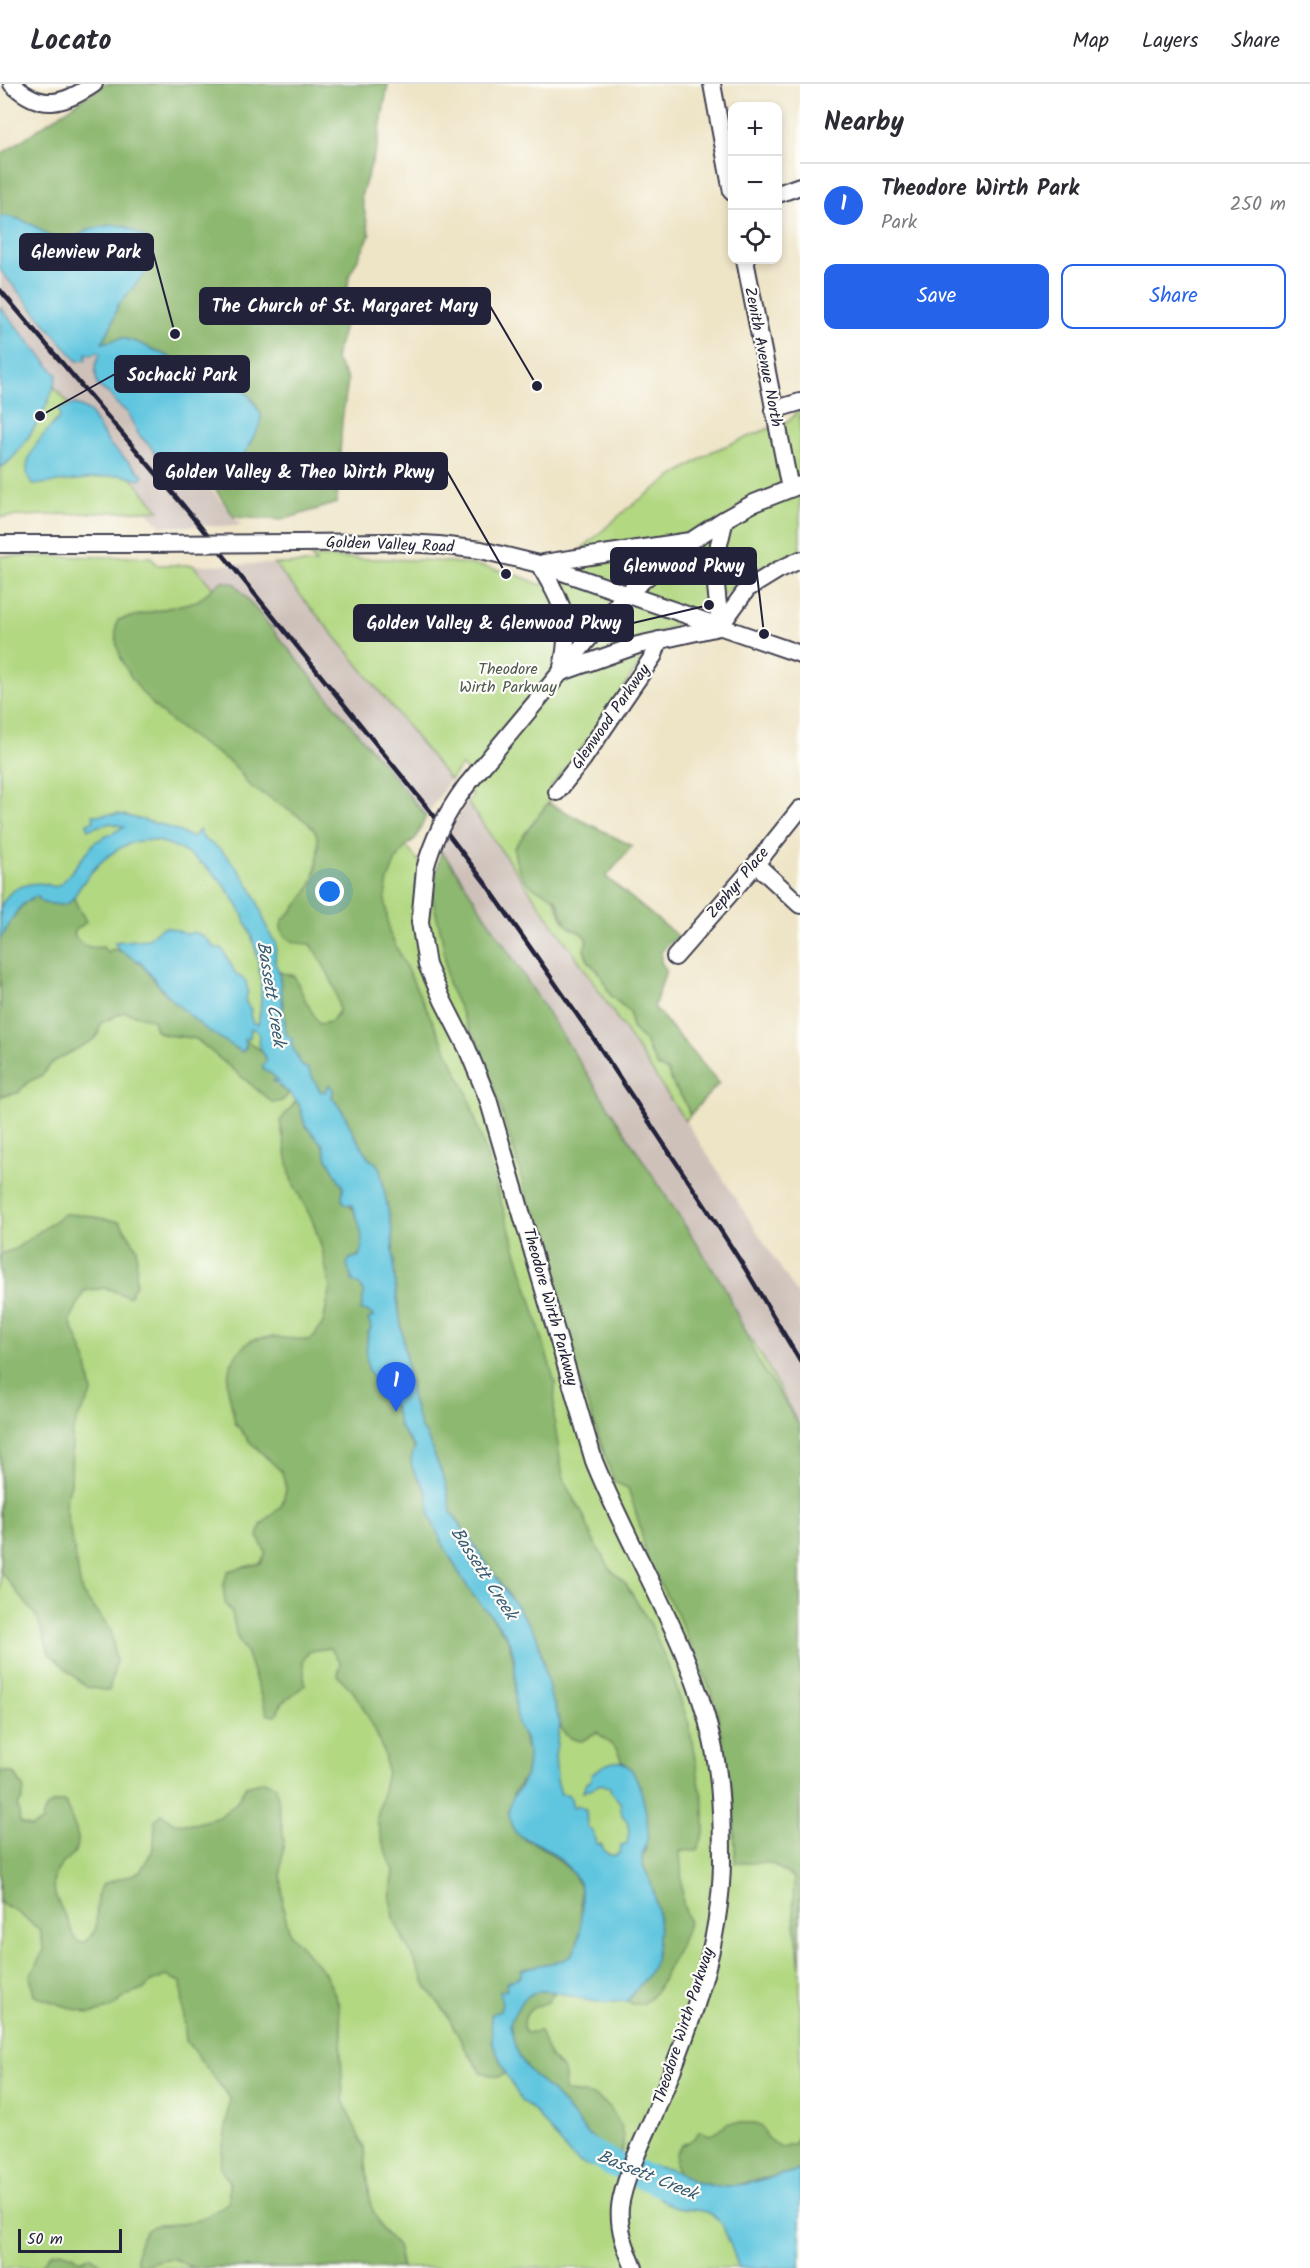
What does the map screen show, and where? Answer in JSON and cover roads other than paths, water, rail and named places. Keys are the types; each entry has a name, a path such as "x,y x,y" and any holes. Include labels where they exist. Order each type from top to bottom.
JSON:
{"street":[{"path":"12,84 30,97 44,102 65,101 93,84"},
{"path":"712,84 728,170"},
{"path":"782,192 800,186"},
{"name":"Zenith Avenue North","path":"746,264 773,410 795,487"},
{"path":"773,410 800,402"},
{"name":"Theodore Wirth Parkway","path":"634,2268 620,2224 620,2209 626,2183 675,2065 711,1948 718,1909 722,1865 720,1799 713,1741 684,1652 614,1509 594,1461 488,1099 467,1048 427,965 420,922 425,869 436,835 448,811 466,786 625,595 691,541 725,519 754,503 795,487"},
{"path":"720,626 715,575 716,557 725,519"},
{"path":"561,672 567,649 565,614 540,564 691,541"},
{"name":"Golden Valley Road","path":"0,544 392,542 439,544 481,550 540,564 800,654"},
{"path":"561,672 659,640 720,626 747,589 778,570 800,561"},
{"name":"Glenwood Parkway","path":"557,792 654,655 659,640"},
{"name":"Zephyr Place","path":"675,957 756,864 800,808"},
{"path":"756,864 800,905"}],"water":[{"path":"0,216 27,222 50,237 76,237 90,229 111,225 125,226 148,239 153,250 150,268 118,305 112,324 102,343 122,338 139,343 178,361 193,375 215,383 238,387 248,394 261,414 260,425 242,458 226,463 210,481 191,487 178,483 139,435 127,412 97,385 95,366 100,354 86,353 86,360 77,361 0,270"},
{"path":"0,307 57,375 50,398 27,440 9,462 0,468"},
{"path":"75,404 90,412 109,444 143,475 141,480 120,475 33,485 28,476 27,467 34,448 60,417 59,409"},
{"path":"119,814 166,826 193,838 199,830 204,839 233,862 253,892 269,933 276,942 275,963 279,972 286,1034 292,1039 292,1046 302,1066 308,1069 320,1091 325,1092 330,1084 333,1090 332,1097 369,1159 380,1169 392,1230 395,1285 412,1400 422,1431 426,1434 446,1484 451,1512 537,1636 552,1702 560,1724 555,1756 561,1794 567,1794 571,1798 573,1808 577,1805 586,1810 587,1827 593,1831 596,1844 601,1844 611,1855 620,1853 621,1845 627,1844 628,1825 622,1815 620,1802 611,1792 610,1787 601,1784 583,1792 586,1783 591,1780 591,1775 602,1767 619,1762 630,1768 639,1785 647,1818 648,1835 642,1862 654,1892 658,1919 658,1946 651,1969 627,2001 595,2002 542,1991 533,1993 525,1999 510,2024 516,2048 528,2069 561,2101 591,2137 610,2150 621,2153 612,2174 579,2162 570,2155 535,2112 521,2100 492,2042 491,2014 500,2011 502,2003 499,1991 507,1990 506,1983 521,1976 521,1970 557,1962 572,1954 579,1934 582,1892 574,1875 562,1861 541,1846 521,1837 513,1829 509,1806 524,1780 528,1756 527,1743 517,1718 514,1657 507,1637 470,1591 441,1540 430,1515 426,1492 413,1470 411,1461 415,1448 399,1426 395,1408 368,1369 366,1353 368,1333 371,1328 368,1319 374,1317 367,1311 361,1311 364,1293 360,1285 353,1282 347,1264 350,1259 360,1256 362,1250 362,1236 357,1216 351,1204 347,1205 342,1200 343,1187 327,1158 323,1145 305,1125 299,1104 272,1080 279,1082 273,1075 263,1069 263,1064 267,1061 258,1043 259,1035 255,1029 251,1029 250,1038 244,1039 246,1047 242,1052 204,1028 170,998 140,962 119,950 114,942 149,939 163,928 187,934 195,932 207,939 215,948 222,948 236,974 246,981 248,991 245,1001 251,1010 253,1023 258,1024 261,1000 256,952 238,906 207,868 188,854 161,842 138,841 123,846 102,861 70,902 63,905 43,903 37,896 24,903 0,939 0,910 8,895 30,884 39,883 55,887 62,883 95,842 124,827 111,823 88,829 87,823 94,821 93,815"},
{"path":"650,2166 669,2169 695,2182 719,2187 745,2184 800,2170 800,2268 739,2268 728,2238 716,2218 702,2211 673,2207 643,2184"}],"waterway":[{"name":"Bassett Creek","path":"585,2149 611,2163 678,2191"}],"railway":[{"path":"0,290 182,504 439,822 486,884 596,1042 707,1209 800,1361"}],"place":[{"name":"Glenview Park","path":"175,334"},
{"name":"The Church of St. Margaret Mary","path":"537,386"},
{"name":"Sochacki Park","path":"40,416"},
{"name":"Golden Valley & Theo Wirth Pkwy","path":"506,574"},
{"name":"Golden Valley & Glenwood Pkwy","path":"709,605"},
{"name":"Glenwood Pkwy","path":"764,634"},
{"name":"Theodore Wirth Park","path":"396,1412"}]}
